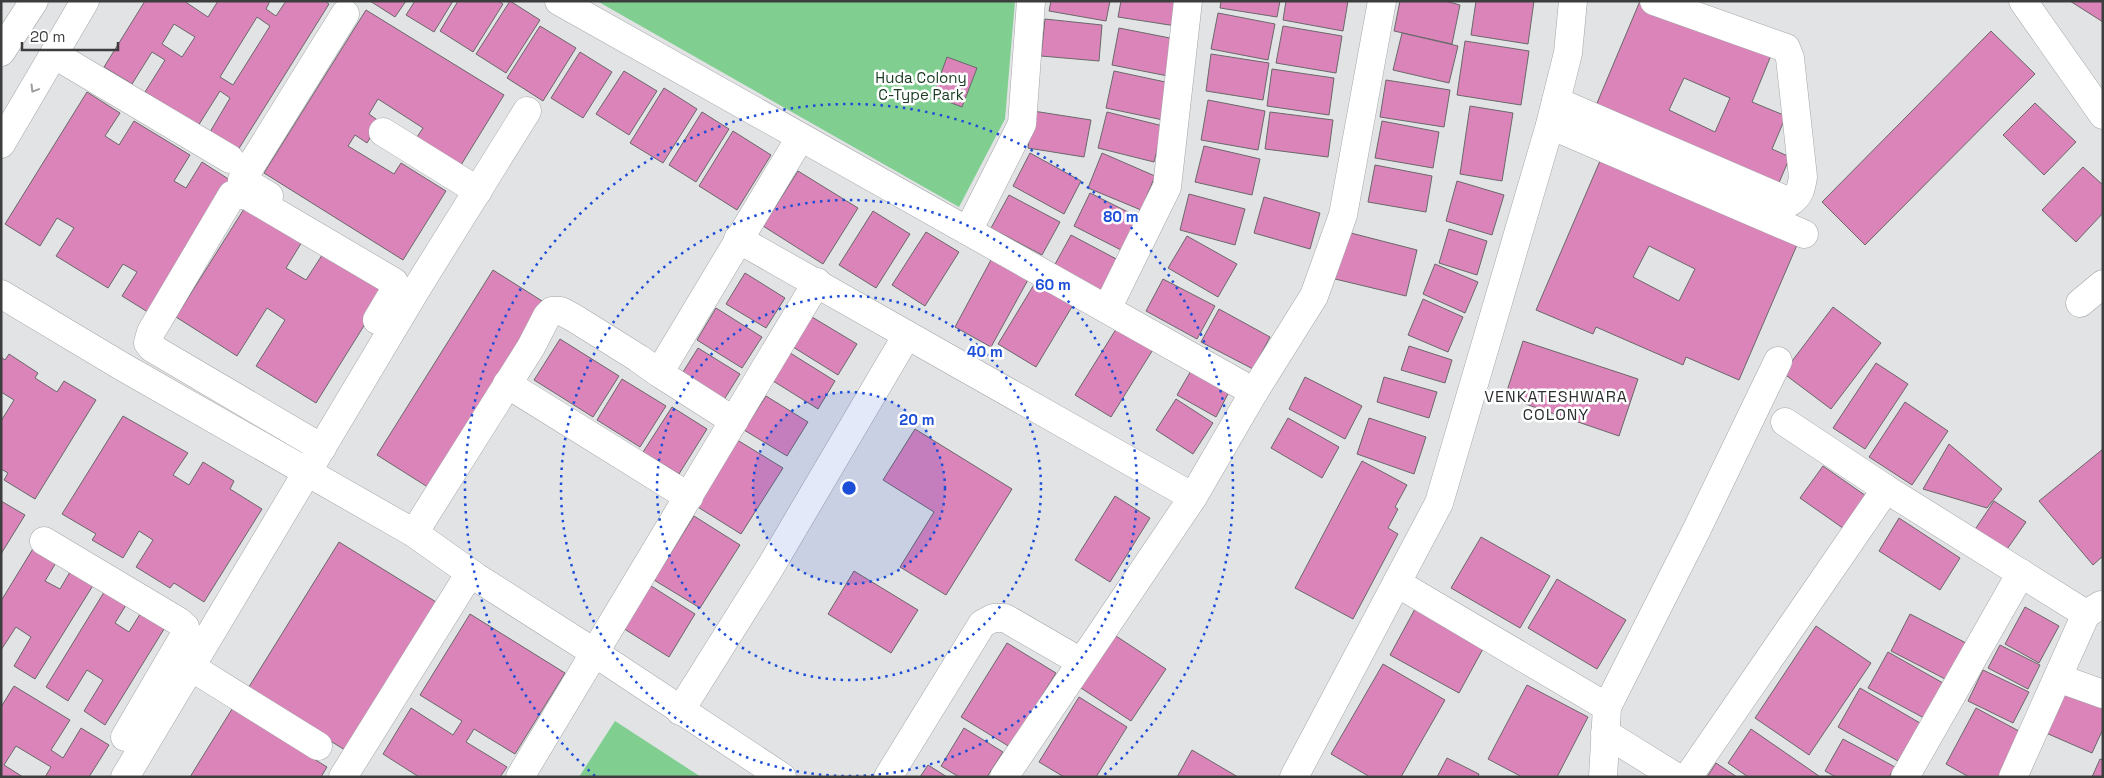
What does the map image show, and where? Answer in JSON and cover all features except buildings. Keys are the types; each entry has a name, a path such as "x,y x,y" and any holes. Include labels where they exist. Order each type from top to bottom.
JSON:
{"street":[{"path":"5,37 34,1"},
{"path":"1,144 85,1"},
{"path":"559,1 1254,392"},
{"path":"968,231 1022,124 1031,1"},
{"path":"1107,310 1167,187 1188,1"},
{"path":"1004,777 1193,497 1254,392 1314,296 1343,215 1382,1"},
{"path":"1299,775 1439,503 1553,113 1568,53 1573,1"},
{"path":"1553,113 1790,202 1797,197 1801,190 1802,177 1790,58 1786,48 1654,1"},
{"path":"2023,1 2103,115"},
{"path":"345,14 242,180 417,288"},
{"path":"54,55 230,159"},
{"path":"314,444 417,288 527,111"},
{"path":"1553,113 1804,234"},
{"path":"383,132 478,191"},
{"path":"659,373 800,138"},
{"path":"138,729 191,667 308,471 314,444 396,288 394,282 248,196 232,195 151,332 148,343 152,348 314,444"},
{"path":"738,239 817,282 1193,497"},
{"path":"520,777 817,282"},
{"path":"2080,303 2103,284"},
{"path":"1,294 123,367 414,533 470,573 782,777"},
{"path":"414,533 552,311 561,311 580,322 734,421"},
{"path":"680,711 771,566 907,335"},
{"path":"1603,777 1606,720 1778,360"},
{"path":"507,384 688,498"},
{"path":"1785,422 2021,573 2095,609 2058,678 2013,777"},
{"path":"1688,777 1886,488"},
{"path":"44,541 186,627 184,638 138,729 125,777"},
{"path":"343,777 470,573"},
{"path":"1905,777 2021,573"},
{"path":"1397,583 1606,720 1676,777"},
{"path":"888,777 982,624 993,618 1005,618 1081,662"},
{"path":"191,667 318,746"},
{"path":"2058,678 2103,694"}],"green space":[{"name":"Huda Colony C-Type Park","path":"597,1 1015,1 1005,119 959,207"},
{"path":"615,721 701,777 579,777"}],"district":[{"name":"VENKATESHWARA COLONY","path":"1556,405"}]}
